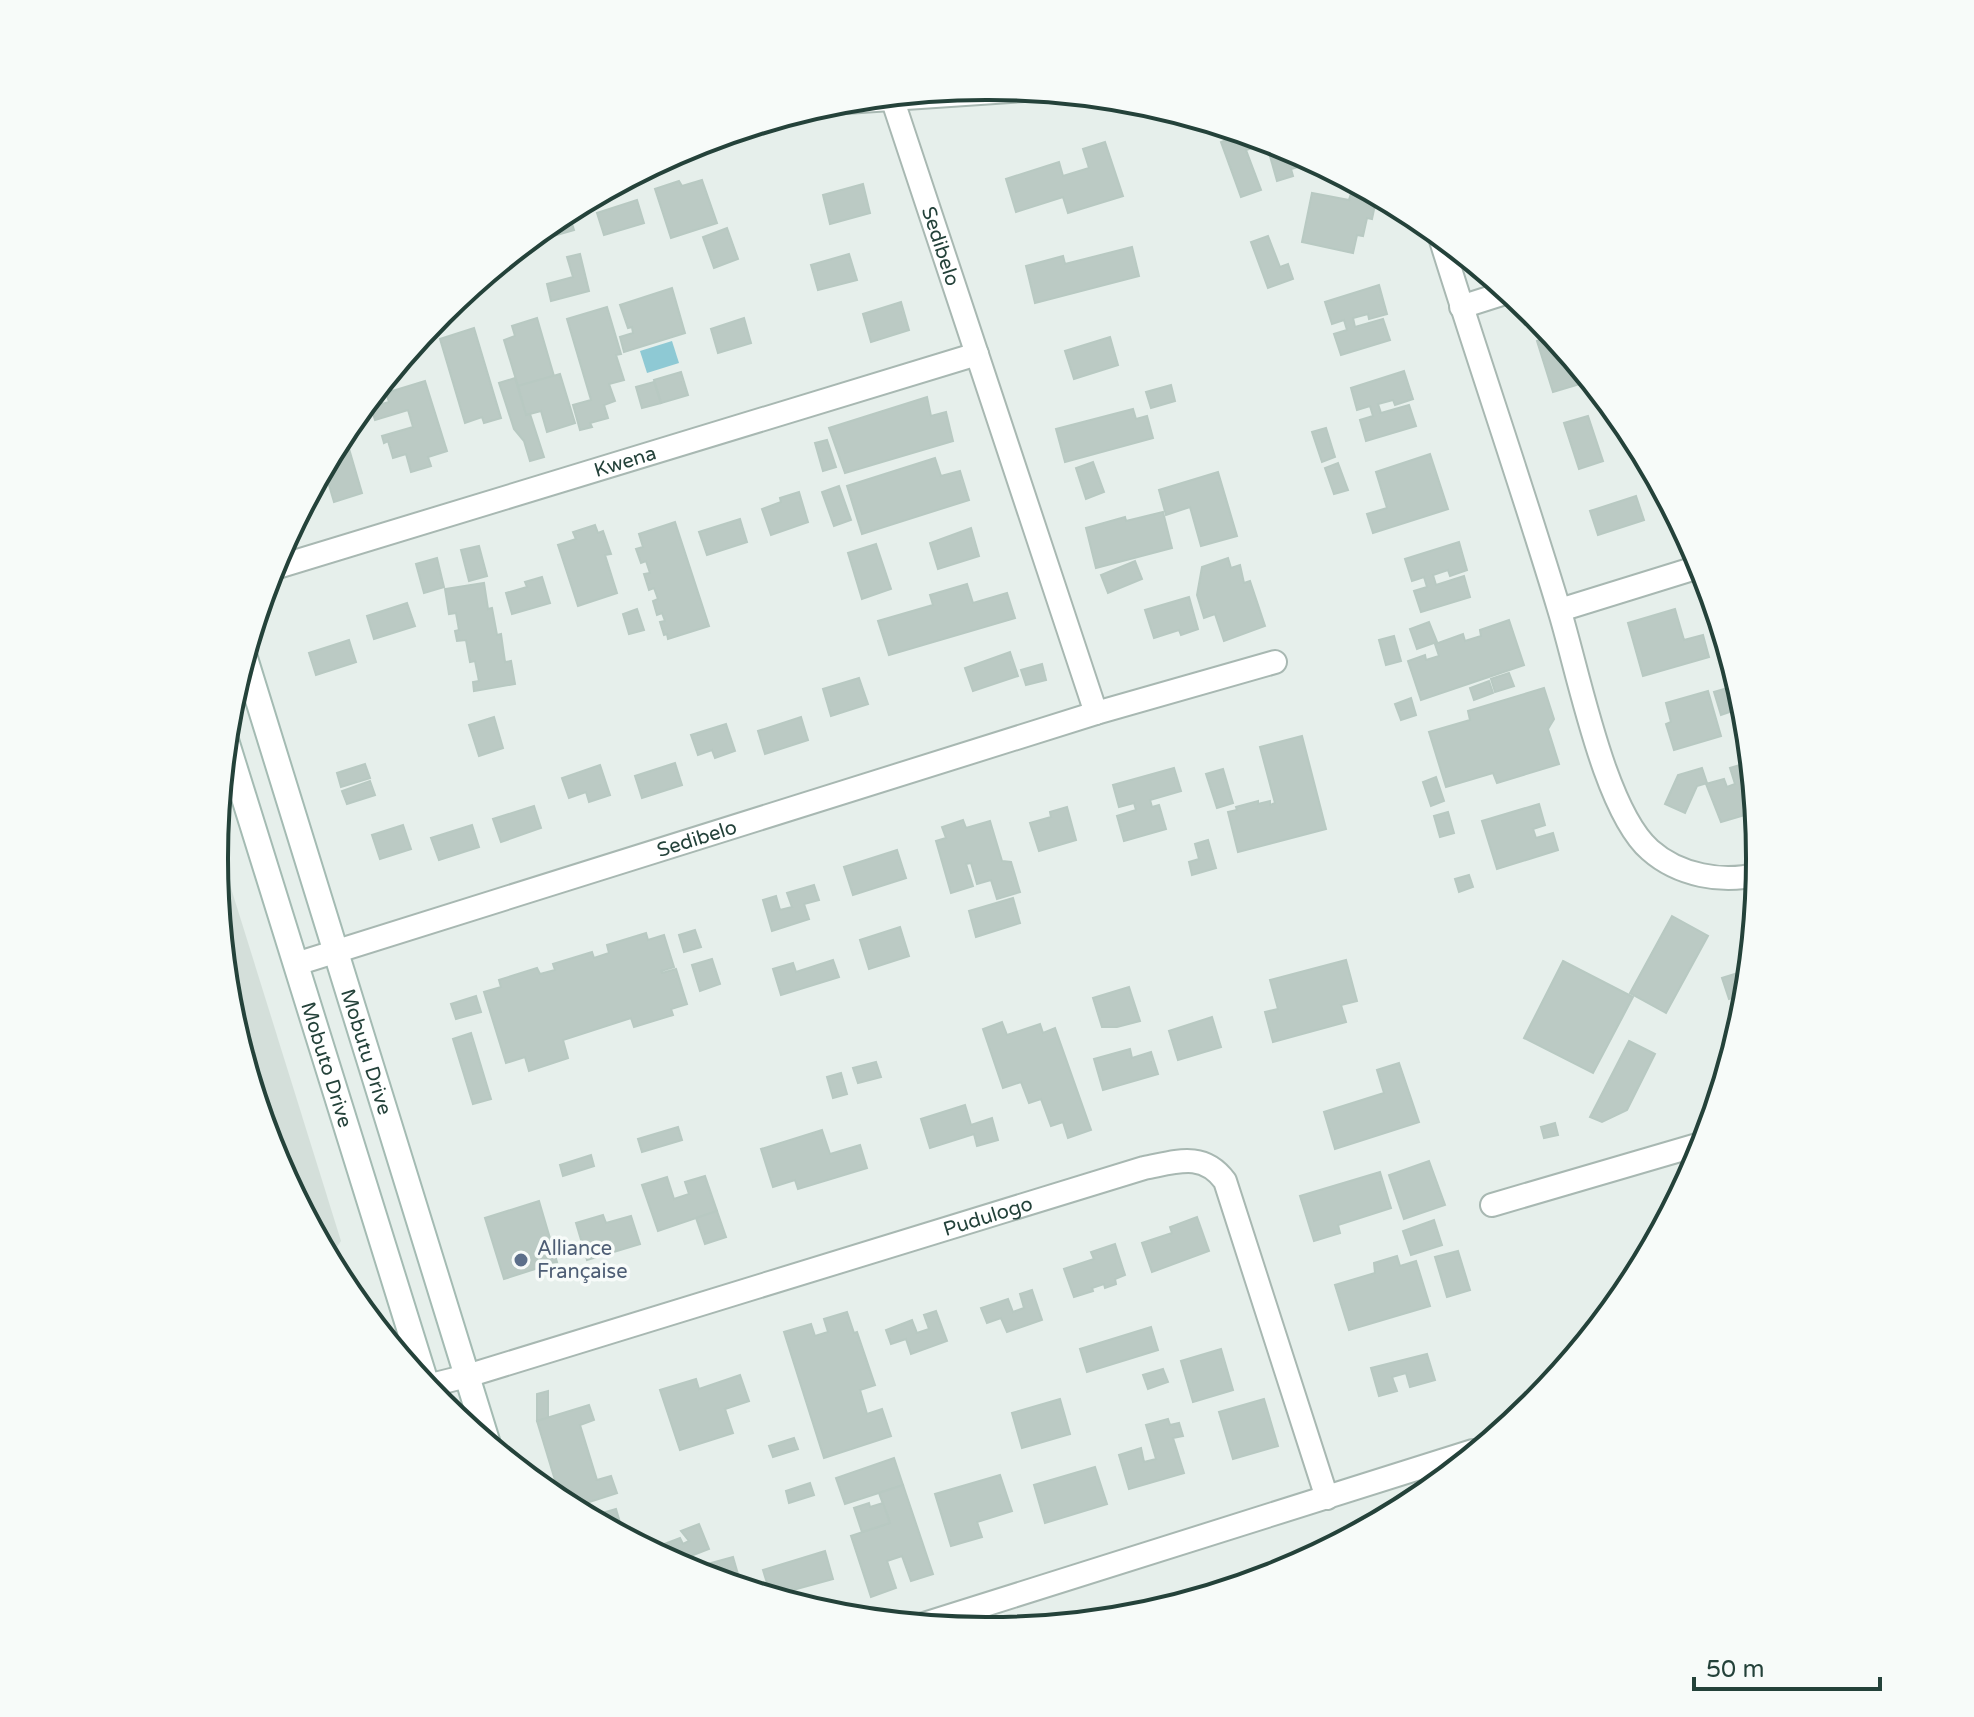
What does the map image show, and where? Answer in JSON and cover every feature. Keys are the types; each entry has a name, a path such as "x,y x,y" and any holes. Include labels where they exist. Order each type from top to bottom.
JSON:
{"main road":[{"name":"Mobutu Drive","path":"251,677 482,1424"},
{"name":"Mobuto Drive","path":"234,766 420,1362"},
{"path":"406,1319 445,1307"}],"street":[{"name":"Sedibelo","path":"894,105 1096,713"},
{"path":"1445,254 1560,610 1601,757 1630,825 1649,850 1673,865 1723,879 1745,876"},
{"path":"1461,307 1495,296"},
{"name":"Kwena","path":"288,564 977,354"},
{"path":"1560,610 1689,570"},
{"name":"Sedibelo","path":"296,964 1096,713 1275,662"},
{"path":"1492,1205 1689,1148"},
{"name":"Pudulogo","path":"441,1384 1144,1168 1203,1161 1215,1167 1225,1181 1327,1498"},
{"path":"968,1616 1452,1458"}],"shaded area":[{"path":"229,882 341,1241 336,1248 307,1194 286,1149 254,1055 235,958"}],"water":[{"path":"672,341 679,363 647,373 640,351"}],"building":[{"path":"1228,139 1252,148 1246,150 1261,190 1241,197 1221,142"},
{"path":"1105,142 1123,196 1068,213 1063,197 1016,212 1006,179 1059,162 1063,176 1089,168 1083,149"},
{"path":"1270,155 1298,167 1291,169 1293,176 1277,181"},
{"path":"702,180 717,223 671,238 655,189 679,181 682,186"},
{"path":"863,184 870,213 830,224 823,195"},
{"path":"1312,193 1349,200 1351,194 1374,207 1372,219 1367,218 1363,236 1357,235 1353,253 1302,242"},
{"path":"637,200 644,223 604,235 597,213"},
{"path":"572,224 574,230 556,235"},
{"path":"727,228 738,259 714,268 703,237"},
{"path":"1268,236 1280,267 1288,264 1293,279 1268,288 1251,242"},
{"path":"1132,247 1139,276 1035,303 1026,266 1063,256 1065,264"},
{"path":"580,254 589,291 551,301 547,284 573,277 567,257"},
{"path":"849,254 857,280 818,290 811,265"},
{"path":"1379,285 1387,314 1369,319 1368,314 1353,318 1355,327 1383,319 1390,340 1341,355 1334,334 1347,330 1344,320 1332,324 1325,302"},
{"path":"672,288 685,333 624,352 620,337 633,333 632,327 628,328 620,305"},
{"path":"901,302 909,330 871,342 863,314"},
{"path":"607,307 621,354 616,355 624,380 609,384 615,401 604,405 608,418 590,423 592,427 580,430 573,405 591,400 567,319"},
{"path":"537,318 554,376 518,386 504,340 515,336 512,326"},
{"path":"744,318 751,343 718,353 711,329"},
{"path":"474,328 501,418 484,423 482,417 465,423 440,339"},
{"path":"1110,337 1118,365 1074,379 1065,351"},
{"path":"1540,340 1579,384 1553,392 1537,341"},
{"path":"1404,371 1413,399 1395,405 1393,400 1378,404 1381,413 1409,405 1416,426 1366,441 1360,420 1373,416 1370,406 1357,410 1351,388"},
{"path":"681,372 688,395 661,403 654,380"},
{"path":"560,374 575,423 547,432 541,411 526,415 518,386"},
{"path":"515,378 526,415 530,414 544,457 530,461 524,441 514,429 499,383"},
{"path":"425,381 447,451 428,457 431,466 411,472 406,454 393,458 388,441 384,443 382,436 413,427 408,410 375,420 373,414 379,405 389,402 389,392"},
{"path":"654,382 661,403 642,408 636,387"},
{"path":"1171,385 1175,401 1151,408 1146,392"},
{"path":"927,397 931,416 946,412 953,441 845,473 829,428"},
{"path":"1133,409 1136,419 1147,416 1153,438 1065,462 1056,429"},
{"path":"1588,416 1603,461 1579,469 1564,423"},
{"path":"1326,428 1335,457 1322,462 1312,432"},
{"path":"827,440 836,467 823,471 815,443"},
{"path":"349,448 362,493 334,502 328,482"},
{"path":"1430,454 1448,509 1373,533 1367,514 1387,508 1376,472"},
{"path":"935,458 941,476 960,471 969,500 862,534 847,486"},
{"path":"1093,462 1104,492 1086,499 1076,468"},
{"path":"1338,463 1348,490 1334,494 1325,468"},
{"path":"1218,472 1237,536 1201,546 1190,507 1166,515 1159,490"},
{"path":"839,486 851,520 834,526 822,492"},
{"path":"799,492 808,522 771,535 762,509 781,502 780,498"},
{"path":"1636,496 1644,520 1598,535 1590,511"},
{"path":"1163,512 1172,548 1096,568 1086,528 1125,517 1126,521"},
{"path":"740,519 747,542 707,555 699,532"},
{"path":"675,522 709,626 668,639 660,622 665,621 662,613 657,615 653,601 658,599 654,588 649,590 644,574 650,573 646,561 641,563 636,549 643,547 639,534"},
{"path":"595,525 598,533 603,531 611,554 605,555 617,593 578,606 558,545 576,539 573,532"},
{"path":"971,528 979,556 938,569 930,543"},
{"path":"1459,542 1467,570 1450,576 1448,570 1433,575 1436,585 1464,576 1470,597 1421,612 1414,591 1427,587 1424,577 1412,581 1405,559"},
{"path":"876,544 891,589 862,599 848,553"},
{"path":"479,546 487,576 469,581 461,550"},
{"path":"437,558 444,587 424,593 416,564"},
{"path":"1228,558 1231,568 1240,565 1244,583 1250,581 1265,626 1224,641 1215,614 1204,618 1197,595 1202,567"},
{"path":"1135,561 1142,579 1108,593 1101,575"},
{"path":"542,577 550,603 512,614 506,593 527,587 525,582"},
{"path":"484,583 488,609 492,608 497,635 501,634 505,662 511,661 515,684 474,691 473,682 479,681 475,661 470,662 466,640 457,641 456,613 449,614 445,589"},
{"path":"967,584 973,603 1007,593 1015,618 889,655 878,621 933,605 930,595"},
{"path":"1189,597 1198,629 1181,635 1179,630 1154,638 1145,610"},
{"path":"407,603 415,626 374,639 367,616"},
{"path":"637,609 644,630 629,634 623,614"},
{"path":"1675,609 1684,640 1703,635 1709,657 1643,676 1628,623"},
{"path":"1509,620 1524,665 1421,700 1408,661 1425,655 1426,660 1439,656 1435,644 1463,634 1465,641 1481,636 1480,630"},
{"path":"1429,622 1437,642 1417,649 1410,629"},
{"path":"1394,636 1401,661 1386,665 1379,640"},
{"path":"349,640 356,662 316,675 309,653"},
{"path":"1010,652 1018,676 973,691 965,668"},
{"path":"1042,664 1046,680 1026,685 1021,670"},
{"path":"1509,673 1514,686 1495,692 1491,679"},
{"path":"859,678 868,704 831,716 823,689"},
{"path":"1489,681 1493,693 1474,700 1470,688"},
{"path":"1544,688 1554,719 1548,729 1559,764 1497,783 1493,773 1446,787 1429,732 1470,720 1468,711"},
{"path":"1726,689 1731,711 1721,715 1714,692"},
{"path":"1708,691 1721,736 1674,750 1666,724 1671,722 1666,703"},
{"path":"1411,698 1416,715 1401,720 1395,704"},
{"path":"494,717 503,748 479,756 469,725"},
{"path":"801,717 808,740 765,754 758,731"},
{"path":"726,724 735,751 715,758 712,750 698,755 691,735"},
{"path":"1302,736 1326,829 1238,852 1228,812 1258,801 1258,804 1275,803 1260,747"},
{"path":"675,763 682,785 642,798 635,776"},
{"path":"365,764 370,778 341,787 337,773"},
{"path":"600,765 610,795 589,802 586,792 569,798 562,778"},
{"path":"1740,765 1744,815 1721,822 1706,784 1724,779 1727,787 1735,784 1730,768"},
{"path":"1174,768 1181,791 1150,800 1152,807 1159,805 1166,829 1124,841 1117,816 1136,810 1134,803 1119,807 1113,785"},
{"path":"1702,768 1707,783 1697,786 1685,813 1665,804 1678,775"},
{"path":"1223,769 1233,803 1217,808 1206,774"},
{"path":"1436,777 1444,801 1431,806 1423,782"},
{"path":"370,781 375,795 347,804 342,791"},
{"path":"1539,804 1545,825 1533,829 1536,838 1553,833 1558,850 1497,869 1482,821"},
{"path":"534,806 541,828 501,842 493,819"},
{"path":"1067,807 1076,840 1039,851 1030,823 1051,817 1050,812"},
{"path":"1448,812 1454,833 1440,837 1434,816"},
{"path":"963,820 966,828 990,821 1002,861 1011,862 1020,892 997,899 991,880 977,884 971,863 966,864 973,886 951,893 936,841 946,838 942,827"},
{"path":"403,825 411,849 380,859 372,835"},
{"path":"472,825 479,847 439,860 431,838"},
{"path":"1208,840 1216,868 1192,875 1189,862 1199,859 1195,844"},
{"path":"897,850 906,878 853,895 844,867"},
{"path":"1469,875 1473,887 1459,892 1455,879"},
{"path":"814,885 819,900 804,904 809,919 772,931 763,900 776,896 780,910 792,907 787,893"},
{"path":"1013,898 1020,923 976,937 969,911"},
{"path":"1672,916 1708,936 1666,1013 1630,993"},
{"path":"900,927 909,956 869,969 860,940"},
{"path":"695,930 701,947 684,952 679,935"},
{"path":"646,933 648,940 664,935 674,967 661,971 676,969 687,1004 671,1009 673,1015 634,1027 631,1018 563,1040 568,1058 529,1071 525,1057 506,1063 484,992 501,987 499,980 537,968 540,974 555,970 553,964 592,952 594,958 609,953 607,945"},
{"path":"712,959 720,984 700,991 692,965"},
{"path":"833,960 839,977 781,995 773,969 793,963 796,972"},
{"path":"1346,960 1357,1001 1341,1005 1346,1022 1273,1042 1265,1012 1278,1009 1270,980"},
{"path":"1563,961 1633,997 1593,1073 1524,1038"},
{"path":"1736,974 1732,998 1729,999 1722,978"},
{"path":"1129,987 1140,1021 1102,1027 1093,998"},
{"path":"476,996 481,1012 456,1019 451,1004"},
{"path":"1212,1017 1221,1047 1178,1060 1169,1031"},
{"path":"1002,1022 1007,1035 1040,1024 1043,1033 1055,1028 1091,1130 1068,1138 1063,1122 1051,1126 1041,1099 1029,1103 1021,1082 1003,1088 983,1029"},
{"path":"471,1033 491,1099 473,1104 453,1039"},
{"path":"1629,1041 1655,1054 1627,1110 1602,1122 1590,1117"},
{"path":"1130,1049 1132,1058 1151,1052 1158,1074 1103,1090 1094,1059"},
{"path":"876,1062 881,1077 858,1083 853,1068"},
{"path":"1399,1063 1419,1122 1335,1149 1324,1112 1384,1093 1377,1070"},
{"path":"841,1073 847,1094 833,1098 827,1077"},
{"path":"965,1105 971,1125 992,1118 998,1140 977,1146 974,1134 930,1148 921,1119"},
{"path":"1555,1123 1558,1135 1544,1138 1541,1127"},
{"path":"678,1127 682,1140 642,1152 638,1139"},
{"path":"822,1130 830,1154 860,1145 867,1168 798,1189 795,1180 773,1187 761,1149"},
{"path":"591,1155 594,1166 563,1176 560,1165"},
{"path":"1429,1161 1445,1205 1404,1219 1389,1175"},
{"path":"1380,1172 1391,1208 1338,1225 1340,1233 1314,1241 1300,1196"},
{"path":"705,1176 717,1211 658,1231 642,1185 667,1177 674,1199 689,1194 685,1182"},
{"path":"539,1201 557,1262 504,1279 485,1218"},
{"path":"717,1211 726,1237 705,1244 696,1218"},
{"path":"603,1215 606,1223 631,1216 640,1244 587,1260 576,1223"},
{"path":"1197,1217 1209,1251 1152,1272 1142,1243 1172,1233 1170,1227"},
{"path":"1434,1220 1442,1245 1411,1255 1403,1231"},
{"path":"1115,1244 1125,1275 1115,1279 1116,1284 1105,1288 1104,1284 1074,1297 1064,1269 1094,1259 1091,1252"},
{"path":"1458,1251 1470,1290 1447,1297 1435,1257"},
{"path":"1397,1256 1400,1266 1416,1261 1430,1306 1349,1330 1335,1285 1375,1273 1374,1263"},
{"path":"1032,1290 1042,1320 1007,1332 1001,1318 987,1323 981,1308 1008,1299 1013,1312 1024,1308 1020,1294"},
{"path":"936,1311 947,1341 911,1354 906,1339 891,1344 886,1330 912,1320 917,1333 929,1329 924,1315"},
{"path":"847,1312 875,1385 860,1390 867,1414 882,1409 891,1436 824,1458 784,1332 811,1324 815,1336 828,1332 824,1319"},
{"path":"1151,1327 1158,1350 1087,1372 1080,1349"},
{"path":"1221,1349 1233,1390 1193,1402 1181,1361"},
{"path":"1427,1354 1435,1380 1410,1387 1406,1373 1392,1377 1397,1391 1379,1396 1371,1368"},
{"path":"1163,1369 1168,1382 1148,1389 1143,1375"},
{"path":"740,1375 749,1401 725,1409 733,1433 680,1450 660,1390 696,1379 699,1389"},
{"path":"548,1391 548,1418 537,1421 537,1394"},
{"path":"1060,1399 1070,1434 1022,1448 1012,1413"},
{"path":"1264,1399 1278,1446 1233,1459 1219,1412"},
{"path":"589,1405 594,1420 580,1425 597,1480 611,1476 617,1493 588,1503 555,1482 537,1421"},
{"path":"1168,1419 1170,1425 1179,1423 1183,1436 1173,1438 1184,1473 1129,1489 1119,1455 1141,1448 1144,1462 1156,1459 1146,1425"},
{"path":"794,1438 798,1449 773,1457 769,1446"},
{"path":"894,1458 903,1485 845,1504 836,1478"},
{"path":"1095,1467 1107,1504 1045,1523 1034,1485"},
{"path":"1000,1475 1012,1511 977,1522 982,1537 951,1546 935,1494"},
{"path":"810,1483 814,1495 789,1503 786,1491"},
{"path":"903,1485 933,1574 911,1581 902,1556 887,1561 896,1588 871,1597 851,1536 890,1523 879,1493"},
{"path":"869,1503 870,1507 883,1503 890,1523 862,1532 854,1508"},
{"path":"616,1509 620,1521 608,1515 604,1512"},
{"path":"699,1524 709,1549 691,1556 664,1544 680,1538 683,1544 689,1541 681,1531"},
{"path":"825,1551 833,1579 790,1591 767,1584 763,1570"},
{"path":"733,1557 738,1575 709,1564"}],"place":[{"name":"Alliance Française","path":"521,1260"}]}
